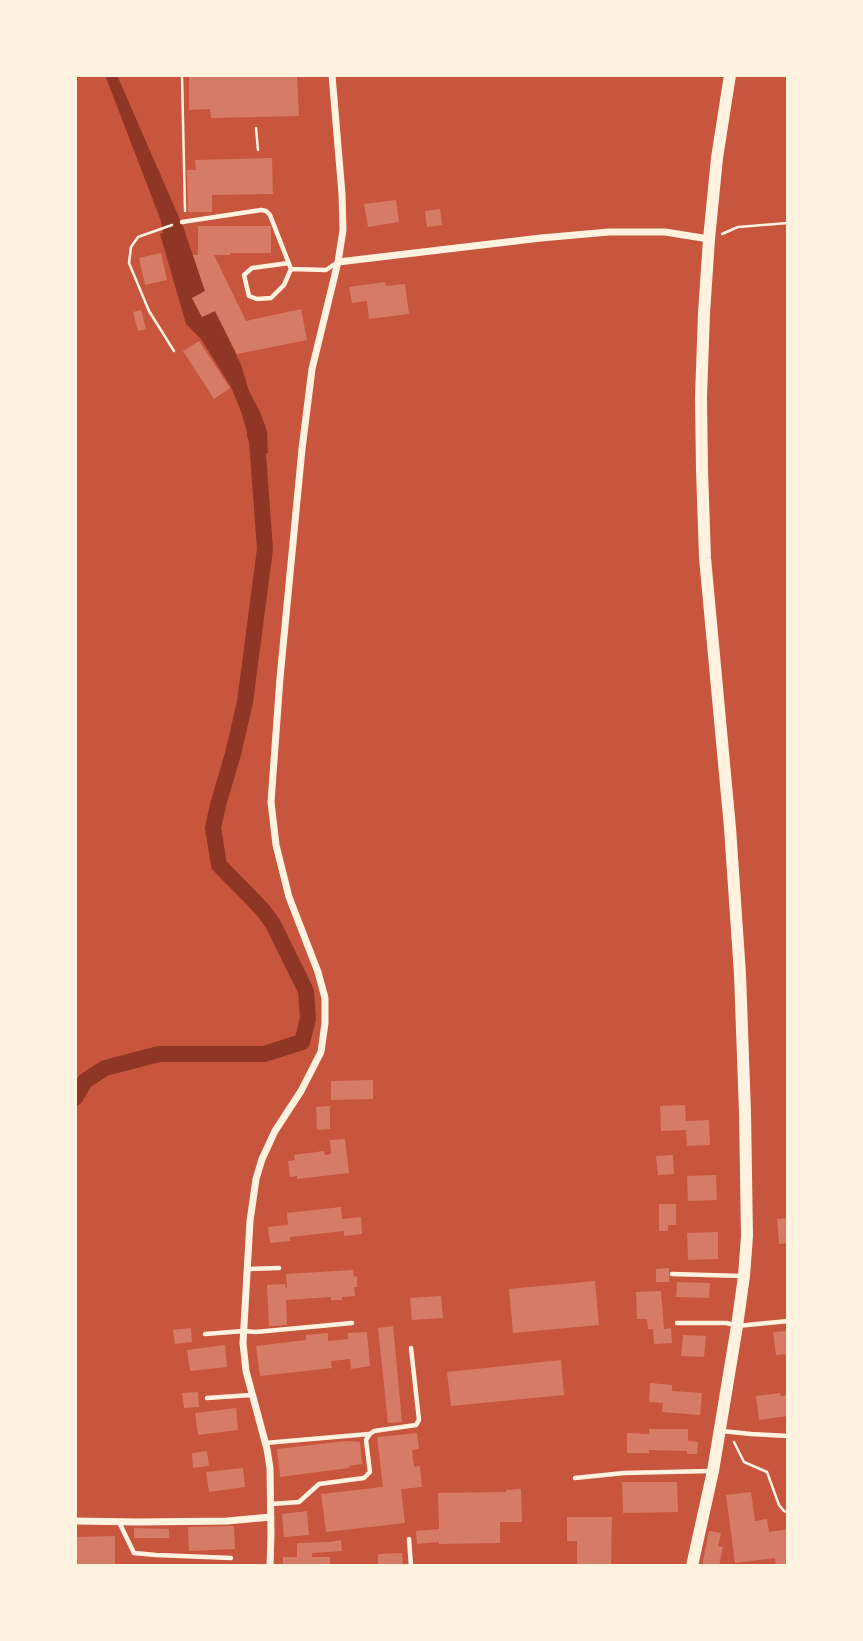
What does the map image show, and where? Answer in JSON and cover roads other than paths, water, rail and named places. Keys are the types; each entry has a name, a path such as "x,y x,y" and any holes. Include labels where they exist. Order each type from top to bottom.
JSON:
{"main road":[{"path":"692,1566 713,1471 725,1432 747,1236 740,974 730,828 708,593 702,470 703,349 709,239 717,158 730,75"}],"street":[{"path":"270,1566 270,1468 251,1395 243,1343 250,1221 259,1169 275,1131 321,1052 325,1023 325,998 318,972 289,897 276,845 271,802 280,678 312,369 338,262 343,229 332,75"},
{"path":"338,262 608,232 665,232 709,239"},
{"path":"75,1521 227,1521 271,1517"}],"lane":[{"path":"184,222 261,209 270,215 290,266 284,285 271,298 257,299 249,296 244,275 252,268 290,266 326,270 338,262"},
{"path":"248,1269 279,1268"},
{"path":"673,1274 744,1276"},
{"path":"677,1324 727,1323 737,1326 788,1321"},
{"path":"205,1334 352,1323"},
{"path":"270,1504 299,1502 319,1484 368,1476 370,1472 366,1440 370,1434 418,1423 411,1348"},
{"path":"207,1398 251,1395"},
{"path":"725,1432 788,1436"},
{"path":"265,1443 370,1434"},
{"path":"575,1478 624,1473 713,1471"},
{"path":"119,1522 134,1553 231,1558"},
{"path":"409,1539 411,1566"}],"waterway":[{"path":"75,1098 85,1081 105,1068 159,1054 264,1054 302,1042 308,1019 306,991 273,924 219,865 213,828 245,702 265,549 255,435"}]}
